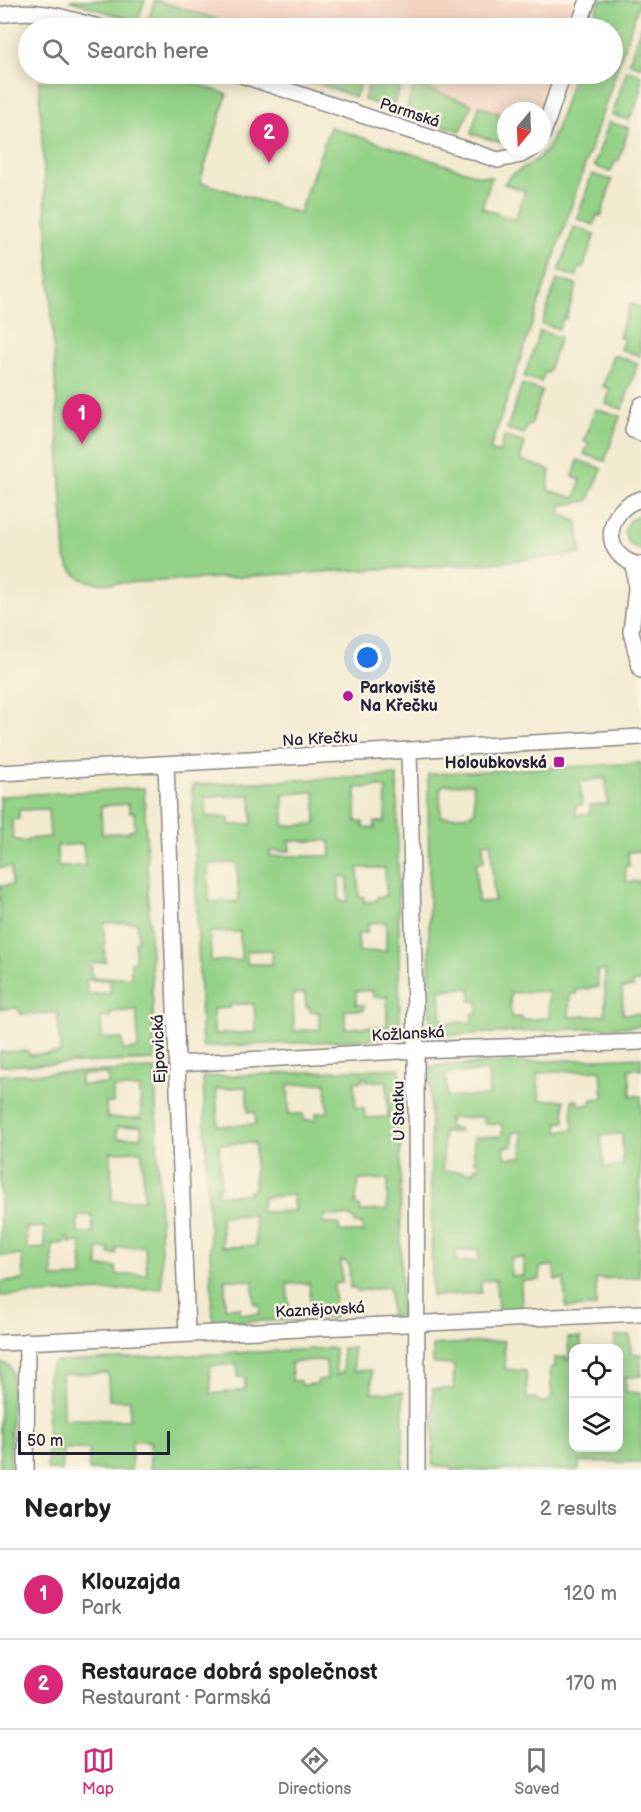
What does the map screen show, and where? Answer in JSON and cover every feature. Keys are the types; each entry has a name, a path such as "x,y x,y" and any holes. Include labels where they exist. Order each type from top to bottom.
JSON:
{"street":[{"path":"582,18 588,0"},
{"path":"0,15 18,11 53,13 69,18"},
{"name":"Parmská","path":"268,84 498,160 516,156"},
{"path":"551,109 560,84"},
{"path":"641,405 633,430 641,433"},
{"path":"641,499 621,508 611,528 616,550 638,564 631,632 641,670"},
{"name":"Na Křečku","path":"0,772 409,751 641,736"},
{"name":"U Statku","path":"409,751 416,1050 417,1470"},
{"name":"Ejpovická","path":"166,764 187,1333"},
{"name":"Kožlanská","path":"177,1064 416,1050 641,1042"},
{"name":"Kaznějovská","path":"0,1342 641,1313"},
{"path":"26,1470 27,1341"}],"shaded area":[{"path":"162,0 574,0 568,18 217,18"},
{"path":"411,84 545,84 539,102 497,102 497,113"}],"green space":[{"path":"69,0 145,0 138,18 125,18"},
{"path":"155,0 214,18 149,18"},
{"path":"600,0 640,0 623,51 623,18 594,18"},
{"path":"641,26 641,67 629,62"},
{"path":"627,70 641,75 641,93 629,120 612,115"},
{"path":"39,84 196,84 227,94 200,182 299,213 330,127 480,176 492,177 482,208 515,220 525,191 504,184 512,175 540,156 551,156 551,141 571,84 612,84 490,450 499,453 504,436 525,443 520,460 550,470 548,490 575,498 581,480 573,477 578,460 602,469 588,501 561,505 560,514 578,522 581,554 490,563 108,584 87,581 70,568 65,557"},
{"path":"319,84 360,84 355,97"},
{"path":"369,84 401,84 392,109 364,100"},
{"path":"415,85 472,104 461,131 405,113"},
{"path":"479,106 497,113 497,141 471,134"},
{"path":"609,122 629,128 618,162 615,161 611,172 594,166"},
{"path":"592,174 612,180 601,216 597,215 594,225 577,219"},
{"path":"574,227 595,234 583,268 580,267 576,277 559,271"},
{"path":"557,279 577,285 566,319 563,318 559,329 542,324"},
{"path":"630,304 641,307 640,356 620,349 624,339 619,337"},
{"path":"540,331 560,337 548,373 545,372 541,382 524,377"},
{"path":"613,355 638,363 622,409 606,404 610,389 603,386"},
{"path":"522,384 542,391 531,425 528,424 524,434 507,429"},
{"path":"595,409 620,416 605,461 584,454 589,443 584,442"},
{"path":"641,515 641,550 630,545 624,532 630,520"},
{"path":"641,763 641,851 628,852 629,866 625,866 626,882 641,881 641,982 633,982 633,987 622,988 623,1014 641,1014 641,1026 430,1036 428,774","holes":["606,779 607,804 590,805 590,813 576,815 575,806 582,805 580,782","473,784 475,812 471,812 472,815 441,817 440,790 443,785","491,842 494,901 478,902 476,863 484,862 483,843","605,970 605,1015 569,1017 570,994 576,994 576,990 598,987 597,971","470,988 471,1001 478,1001 478,1013 472,1014 472,1022 442,1023 440,990","548,991 549,1018 522,1020 522,1017 511,1017 510,993"]},
{"path":"397,775 400,1038 202,1047 192,785","holes":["383,787 386,790 385,822 375,822 375,828 363,828 363,822 356,822 356,788","315,792 316,824 284,826 283,794","251,795 252,824 229,825 229,817 206,816 205,797","289,841 330,841 331,856 270,856 270,851 290,851","237,863 239,901 209,902 208,864","358,868 385,868 386,896 377,897 377,901 364,902 364,897 359,897","339,877 348,877 348,901 339,901","386,922 386,951 359,952 358,933 367,933 368,923","210,932 240,932 241,960 211,961","272,950 272,964 247,964 247,951","356,991 373,991 373,997 387,997 387,1026 345,1028 345,1010 364,1010 364,1005 356,1005","305,993 306,1007 310,1007 310,1012 319,1012 320,1029 294,1031 293,994","231,1004 254,1004 256,1032 214,1034 213,1009 230,1008"]},
{"path":"144,788 155,1060 0,1066 0,1052 28,1051 29,1055 60,1053 58,1013 20,1014 19,1008 0,1009 0,886 12,885 11,867 0,868 0,796","holes":["129,804 129,812 134,812 135,829 130,832 102,834 101,806","48,809 50,837 28,839 27,842 13,839 12,820 19,819 19,810","83,844 85,866 58,867 57,846","137,922 138,940 135,941 135,961 131,962 131,977 92,978 91,963 105,962 104,923","86,980 110,980 110,993 87,994","137,1010 138,1049 123,1050 122,1039 102,1038 101,1018 110,1017 110,1012"]},
{"path":"641,1057 641,1071 640,1069 629,1069 631,1096 641,1096 639,1277 596,1279 596,1307 566,1308 564,1279 555,1280 554,1266 540,1267 540,1280 521,1281 522,1310 498,1311 496,1280 481,1281 481,1293 432,1296 430,1066","holes":["601,1070 603,1098 592,1099 591,1104 579,1105 578,1100 572,1100 573,1130 558,1131 558,1122 565,1122 564,1100 540,1100 537,1073","488,1071 489,1096 447,1097 446,1074","484,1117 485,1124 502,1124 502,1136 474,1137 474,1161 478,1161 478,1168 474,1168 474,1172 443,1171 443,1132 459,1132 459,1128 449,1128 449,1118","513,1132 522,1132 523,1157 505,1158 504,1147 513,1146","622,1134 623,1166 604,1167 601,1135","479,1250 479,1261 456,1262 456,1251","511,1258 524,1258 524,1276 511,1276"]},
{"path":"400,1068 401,1316 388,1316 391,1313 389,1287 357,1291 356,1288 350,1288 349,1265 341,1261 342,1283 334,1284 335,1318 213,1323 203,1077","holes":["363,1077 367,1077 367,1081 387,1081 388,1117 365,1118 364,1108 356,1108 354,1082 363,1081","326,1083 328,1112 316,1113 316,1120 304,1120 303,1114 289,1114 288,1085","246,1087 248,1112 255,1112 256,1124 218,1126 216,1089","255,1143 254,1190 249,1191 249,1194 218,1195 217,1187 221,1187 219,1144","388,1179 387,1210 360,1211 360,1206 355,1205 359,1180","293,1195 294,1211 262,1212 262,1197","254,1215 256,1246 222,1247 221,1216","324,1216 348,1216 355,1219 355,1224 362,1224 363,1232 340,1232 339,1224 324,1224","225,1279 253,1281 254,1304 259,1304 260,1314 240,1314 240,1307 225,1308","309,1283 311,1307 289,1308 287,1284"]},
{"path":"155,1069 162,1288 0,1296 0,1282 23,1280 22,1255 0,1256 0,1075","holes":["108,1074 108,1084 80,1085 80,1075","113,1088 140,1088 141,1118 107,1118 106,1103 113,1103","141,1126 142,1137 117,1138 117,1127","142,1151 144,1200 112,1201 111,1152","92,1215 93,1233 78,1233 78,1216","44,1227 45,1248 27,1249 26,1228","65,1238 69,1238 69,1243 81,1242 82,1277 53,1278 52,1244 65,1243","145,1246 147,1274 117,1275 116,1267 98,1267 98,1249 110,1249 109,1254 116,1254 116,1248"]},
{"path":"615,1336 630,1336 631,1354 641,1354 641,1376 625,1377 626,1392 641,1393 641,1462 579,1462 579,1470 452,1470 451,1466 433,1466 433,1389 454,1389 454,1365 433,1364 433,1345 504,1341 505,1369 526,1371 527,1399 535,1398 540,1402 548,1402 552,1397 550,1368 555,1367 555,1358 566,1357 566,1361 569,1360 569,1452 623,1452 623,1344 615,1344"},
{"path":"568,1338 581,1338 581,1344 569,1344 569,1360"},
{"path":"335,1348 336,1376 343,1372 342,1348 353,1348 354,1371 372,1370 372,1393 403,1392 403,1470 150,1470 150,1441 132,1441 131,1470 89,1470 89,1449 63,1449 62,1470 47,1470 48,1377 50,1367 55,1362","holes":["326,1361 327,1379 318,1380 317,1384 301,1385 300,1381 292,1381 291,1363","237,1364 238,1377 245,1377 245,1390 211,1394 210,1366","108,1373 109,1400 130,1400 130,1420 63,1419 62,1374"]},
{"path":"0,1363 9,1365 12,1372 10,1470 0,1470"}],"place":[{"name":"Restaurace dobrá společnost","path":"269,163"},
{"name":"Klouzajda","path":"82,444"},
{"name":"Parkoviště Na Křečku","path":"348,696"},
{"name":"Holoubkovská","path":"559,762"}]}
